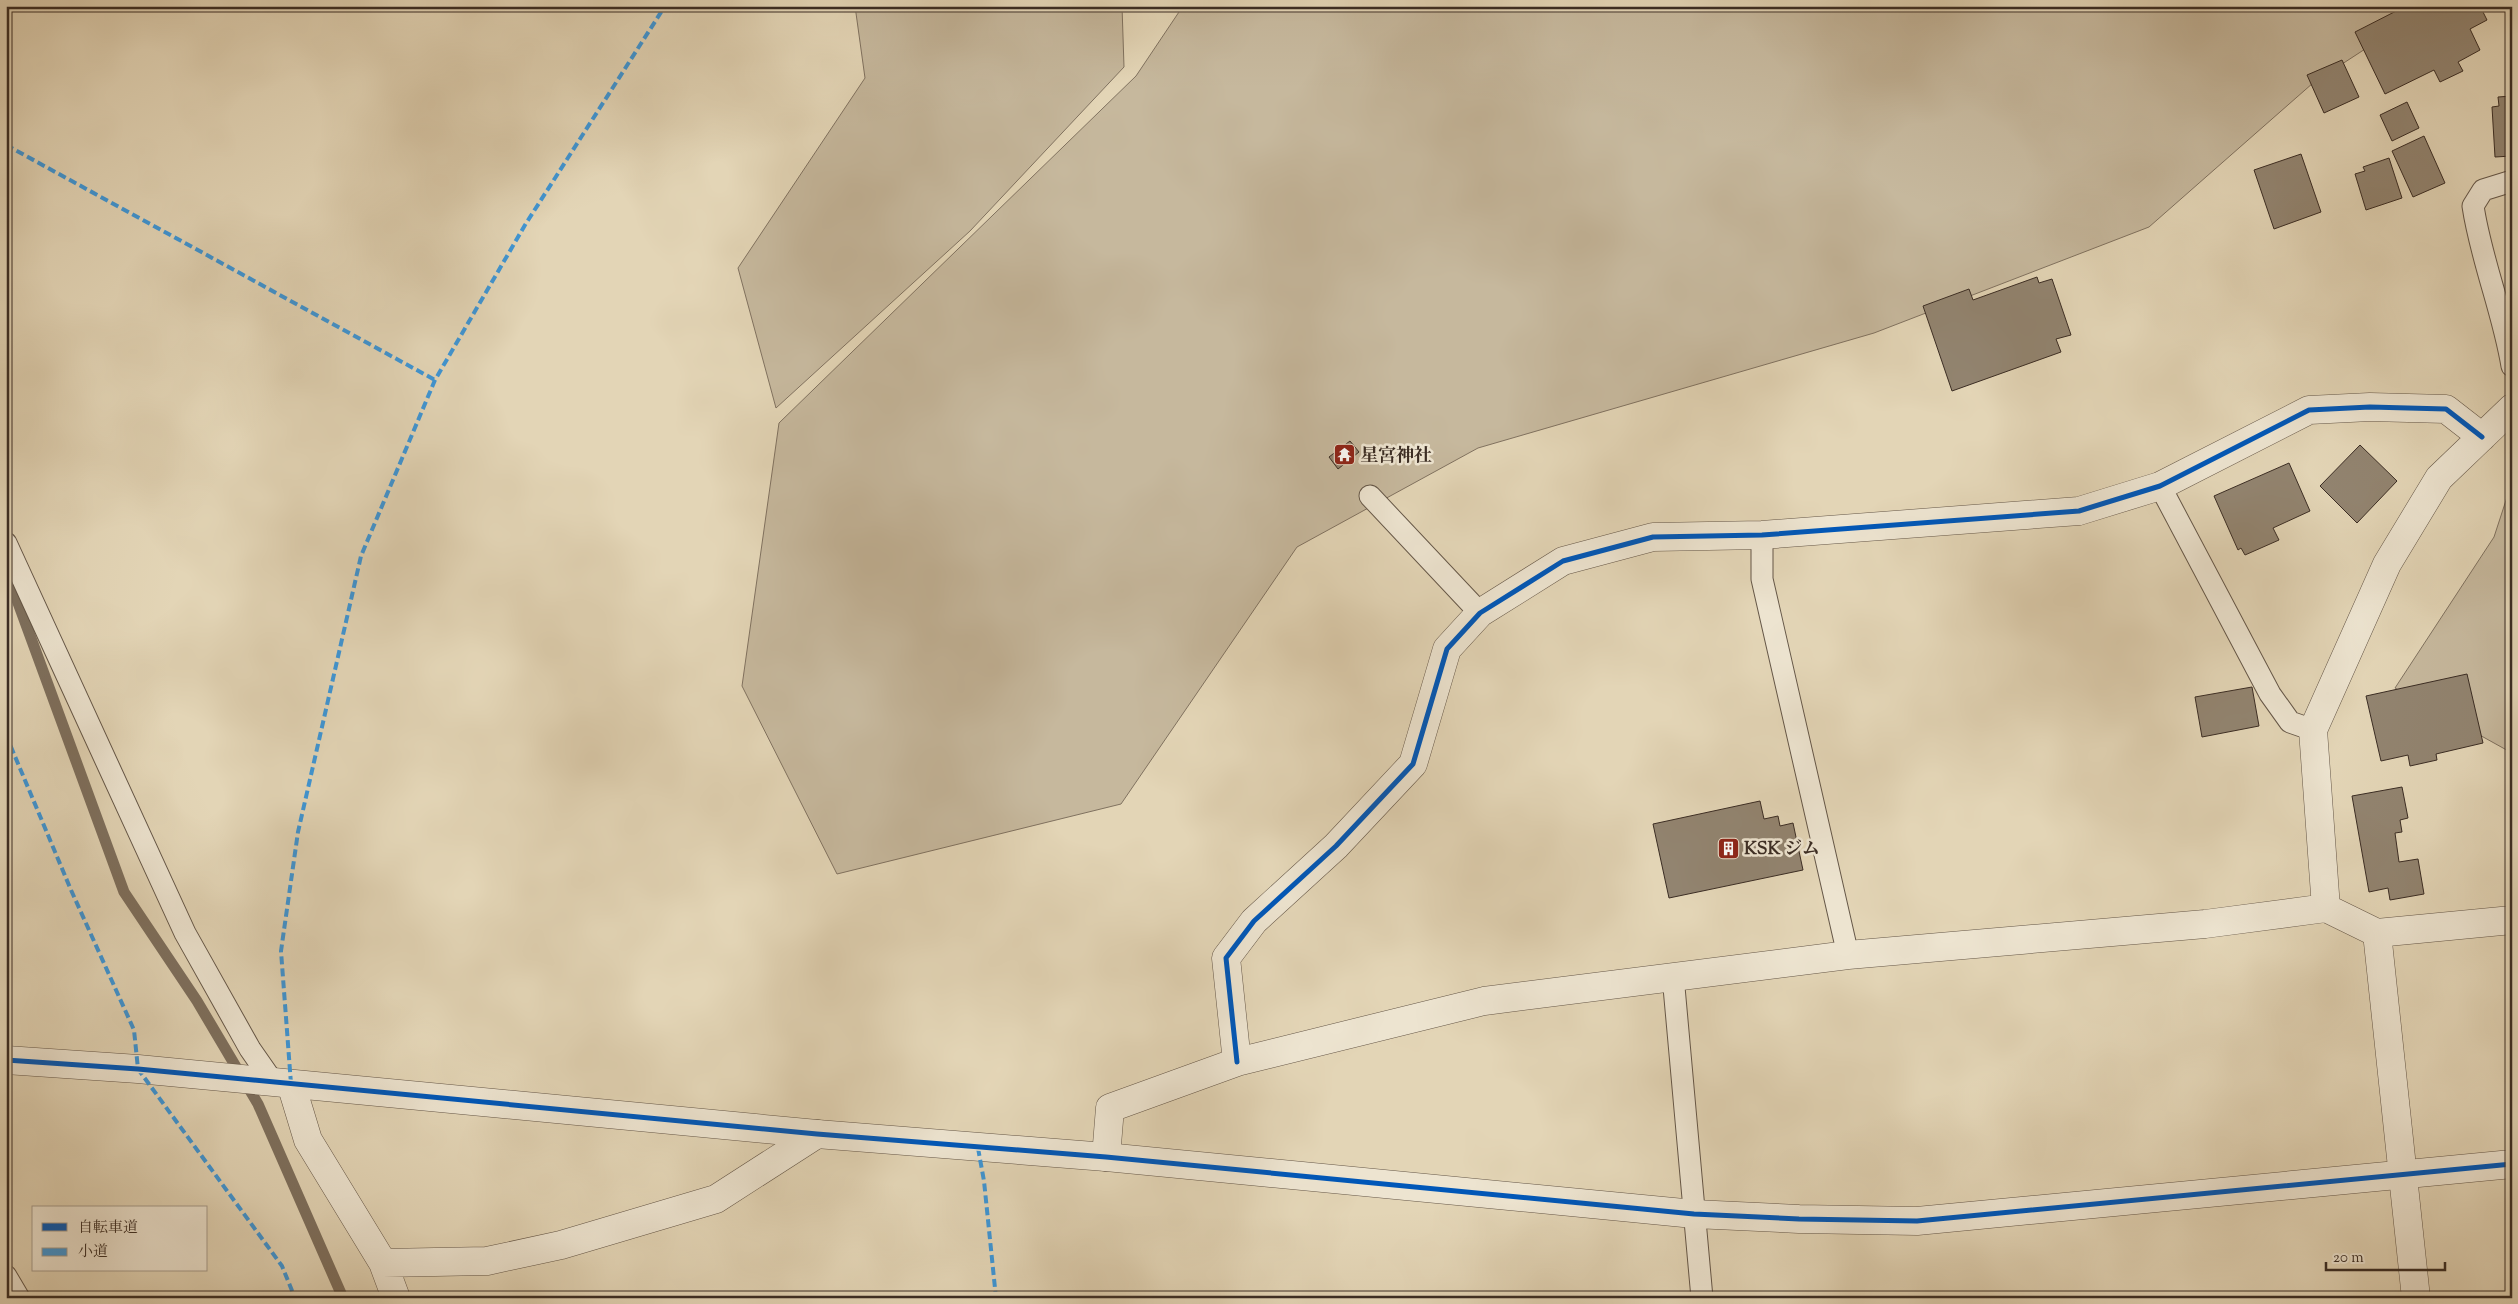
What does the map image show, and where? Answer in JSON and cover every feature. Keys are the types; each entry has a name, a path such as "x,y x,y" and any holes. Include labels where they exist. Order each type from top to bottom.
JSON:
{"street":[{"path":"1236,1062 1226,958 1254,921 1336,846 1413,764 1447,649 1480,613 1563,561 1653,537 1762,535 2079,512 2160,486 2309,410 2370,407 2446,409 2482,437"},
{"path":"2326,908 2313,730 2387,564 2439,478 2512,408"},
{"path":"1106,1157 1110,1108 1236,1062 1484,1001 1848,955 2205,924 2326,908 2377,933 2512,920"},
{"path":"2377,933 2416,1298"},
{"path":"6,1060 173,1072 817,1134 1106,1157 1694,1214 1917,1221 2512,1164"},
{"path":"282,1083 308,1140 382,1262 396,1298"},
{"path":"382,1262 487,1261 561,1245 716,1199 817,1134"}],"lane":[{"path":"2512,181 2482,190 2473,206 2476,226 2507,334 2512,366"},
{"path":"2160,486 2270,694 2290,722 2313,730"},
{"path":"1370,496 1480,613"},
{"path":"1762,535 1762,579 1848,955"},
{"path":"6,543 185,934 250,1049 282,1083"},
{"path":"1673,976 1702,1298"},
{"path":"6,1276 19,1298"}],"shaded area":[{"path":"855,6 1122,6 1124,67 970,231 776,408 738,268 865,78"},
{"path":"1183,6 2431,6 2313,83 2149,227 1874,333 1478,448 1297,547 1121,804 837,874 742,686 779,423 1136,76"},
{"path":"2512,482 2512,753 2395,688 2494,537"}],"building":[{"path":"2406,6 2480,6 2487,20 2470,29 2480,50 2458,62 2463,71 2440,82 2434,70 2385,94 2355,32"},
{"path":"2342,60 2359,97 2324,113 2307,75"},
{"path":"2512,96 2512,156 2495,157 2492,107 2499,106 2498,97"},
{"path":"2407,102 2419,128 2392,141 2380,115"},
{"path":"2424,136 2445,183 2413,197 2392,151"},
{"path":"2301,154 2321,212 2274,229 2254,170"},
{"path":"2389,158 2402,198 2366,210 2355,174 2365,171 2363,167"},
{"path":"2037,277 2039,283 2052,279 2071,335 2056,339 2061,352 1952,391 1923,306 1969,289 1973,300"},
{"name":"星宮神社","path":"1350,441 1359,452 1338,469 1329,457"},
{"path":"2360,445 2397,481 2357,523 2320,486"},
{"path":"2289,463 2310,511 2273,528 2279,540 2245,555 2241,548 2238,550 2214,496"},
{"path":"2467,674 2483,743 2436,754 2437,760 2410,766 2408,755 2381,761 2366,696"},
{"path":"2252,687 2259,726 2202,737 2195,697"},
{"path":"2402,787 2408,818 2400,820 2402,832 2395,833 2399,862 2418,859 2424,894 2390,900 2388,888 2369,892 2352,796"},
{"name":"KSK ジム","path":"1760,801 1764,819 1778,816 1780,826 1793,823 1803,870 1669,898 1653,824"}],"waterway":[{"path":"6,581 17,600 124,892 197,1001 258,1104 343,1298"}],"marked path":[{"path":"291,1084 281,951 298,832 361,556 435,380 525,225 665,6"},
{"path":"6,145 435,380"},
{"path":"6,735 71,890 134,1030 138,1069 282,1266 295,1298"},
{"path":"978,1148 984,1181 996,1298"}],"cycle path":[{"path":"1237,1062 1226,958 1254,921 1336,846 1413,764 1447,649 1480,613 1563,561 1653,537 1762,535 2079,511 2160,486 2309,410 2370,407 2446,409 2482,437"},
{"path":"6,1060 138,1069 817,1134 1106,1157 1694,1214 1799,1219 1917,1221 2512,1164"}],"place":[{"name":"星宮神社","path":"1344,455"},
{"name":"KSK ジム","path":"1728,848"}]}
